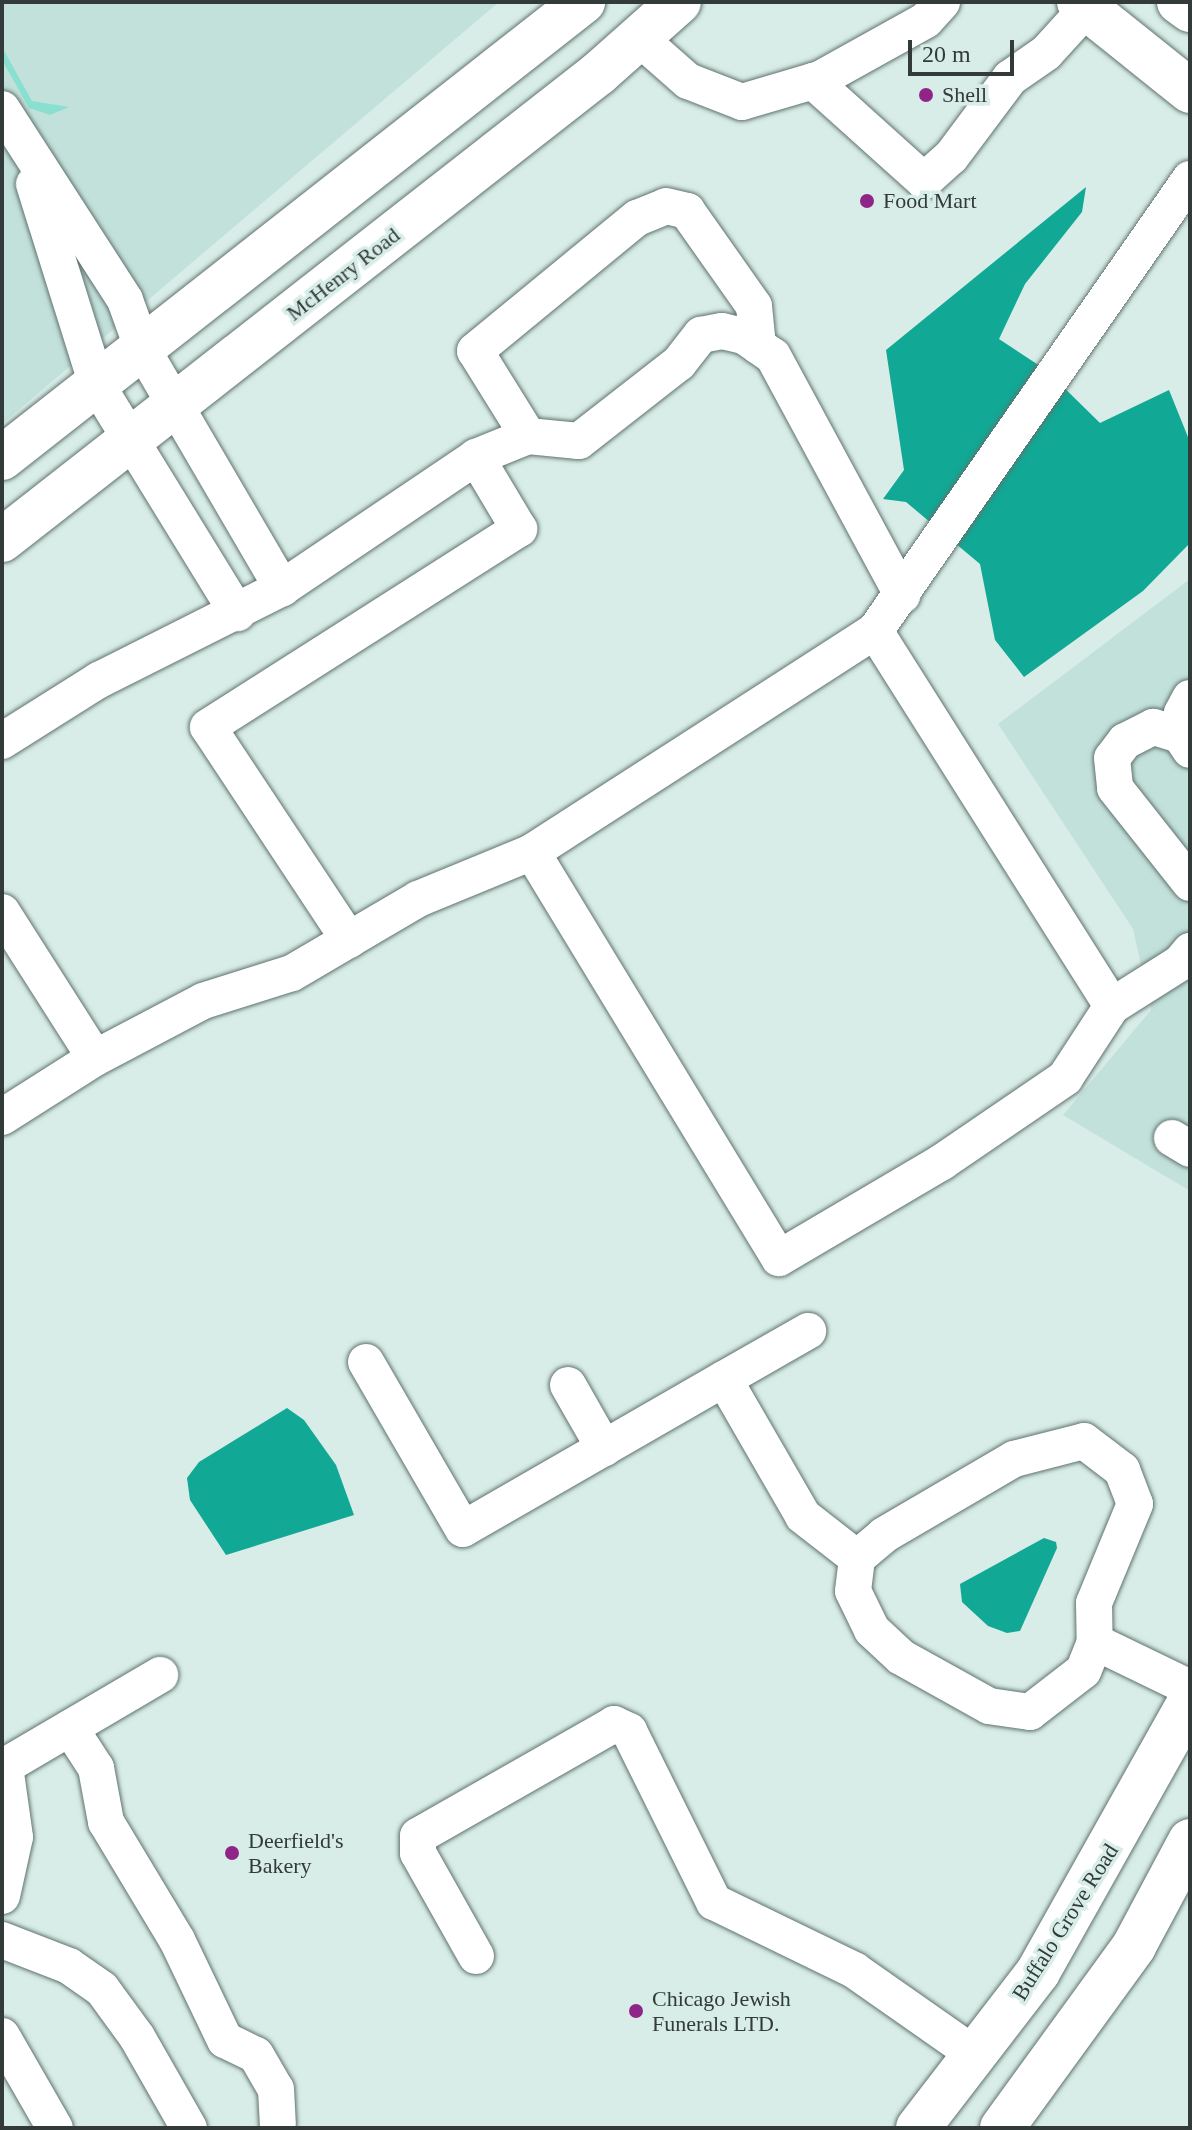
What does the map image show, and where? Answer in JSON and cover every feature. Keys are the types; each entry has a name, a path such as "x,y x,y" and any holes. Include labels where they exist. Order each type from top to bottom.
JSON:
{"main road":[{"path":"2,458 583,2"},
{"name":"McHenry Road","path":"2,540 179,406 639,38 679,2"},
{"path":"1179,2 1190,10"},
{"path":"1083,5 1190,91"},
{"name":"Buffalo Grove Road","path":"918,2128 977,2056 1038,1972 1097,1873 1190,1701"},
{"path":"1002,2128 1134,1946 1190,1841"}],"street":[{"path":"639,38 688,81 742,102 813,81 926,20 942,2"},
{"path":"813,81 924,181 951,157 1010,78 1046,53 1083,5"},
{"path":"2,109 23,149 125,300 143,350 179,406 282,588"},
{"path":"23,149 97,385 128,442 237,613"},
{"path":"2,1117 95,1058 203,1001 292,973 418,899 532,852 875,631 1190,179"},
{"path":"528,436 475,351 637,218 666,206 687,211 754,306 758,346"},
{"path":"2,741 99,680 282,588 476,457 528,436 579,441 679,363 701,335 722,331 773,356 911,582"},
{"path":"349,940 208,727 519,529 476,457"},
{"path":"875,631 1112,1006"},
{"path":"1185,743 1182,713 1190,698"},
{"path":"1185,743 1153,727 1125,741 1112,758 1115,788 1190,883"},
{"path":"532,852 779,1258 942,1162 1065,1078 1112,1006 1180,963 1190,951"},
{"path":"2,912 95,1058"},
{"path":"366,1362 463,1529 808,1331"},
{"path":"724,1379 803,1516 857,1558"},
{"path":"568,1385 604,1448"},
{"path":"1084,1441 1122,1470 1135,1504 1094,1603 1095,1642 1083,1671 1030,1712 989,1706 901,1657 872,1630 853,1591 857,1558 884,1535 1014,1459 1084,1441"},
{"path":"1095,1642 1190,1688"},
{"path":"2,1896 15,1837 5,1766 160,1675"},
{"path":"476,1956 418,1853 418,1836 614,1724 629,1731 714,1902 854,1970 977,2056"},
{"path":"70,1728 96,1768 106,1822 177,1940 225,2040 256,2055 276,2089 278,2124"},
{"path":"2,1940 69,1966 102,1989 189,2128"},
{"path":"2,2036 55,2128"}],"shaded area":[{"path":"2,2 499,2 2,424"},
{"path":"2,47 32,101 69,107 50,115 29,108 2,60"},
{"path":"1086,187 1082,212 1025,284 999,339 1046,370 1100,423 1169,390 1190,442 1190,543 1143,591 1024,677 995,640 980,564 906,502 883,499 904,470 886,350"},
{"path":"1190,579 1190,1191 1063,1115 1151,1010 1133,929 998,724"},
{"path":"287,1408 304,1420 336,1465 354,1515 226,1555 190,1500 187,1478 199,1462"},
{"path":"1044,1538 1056,1542 1057,1548 1020,1631 1007,1633 988,1626 962,1602 960,1584"}],"place":[{"name":"Shell","path":"926,95"},
{"name":"Food Mart","path":"867,201"},
{"name":"Deerfield's Bakery","path":"232,1853"},
{"name":"Chicago Jewish Funerals LTD.","path":"636,2011"}]}
